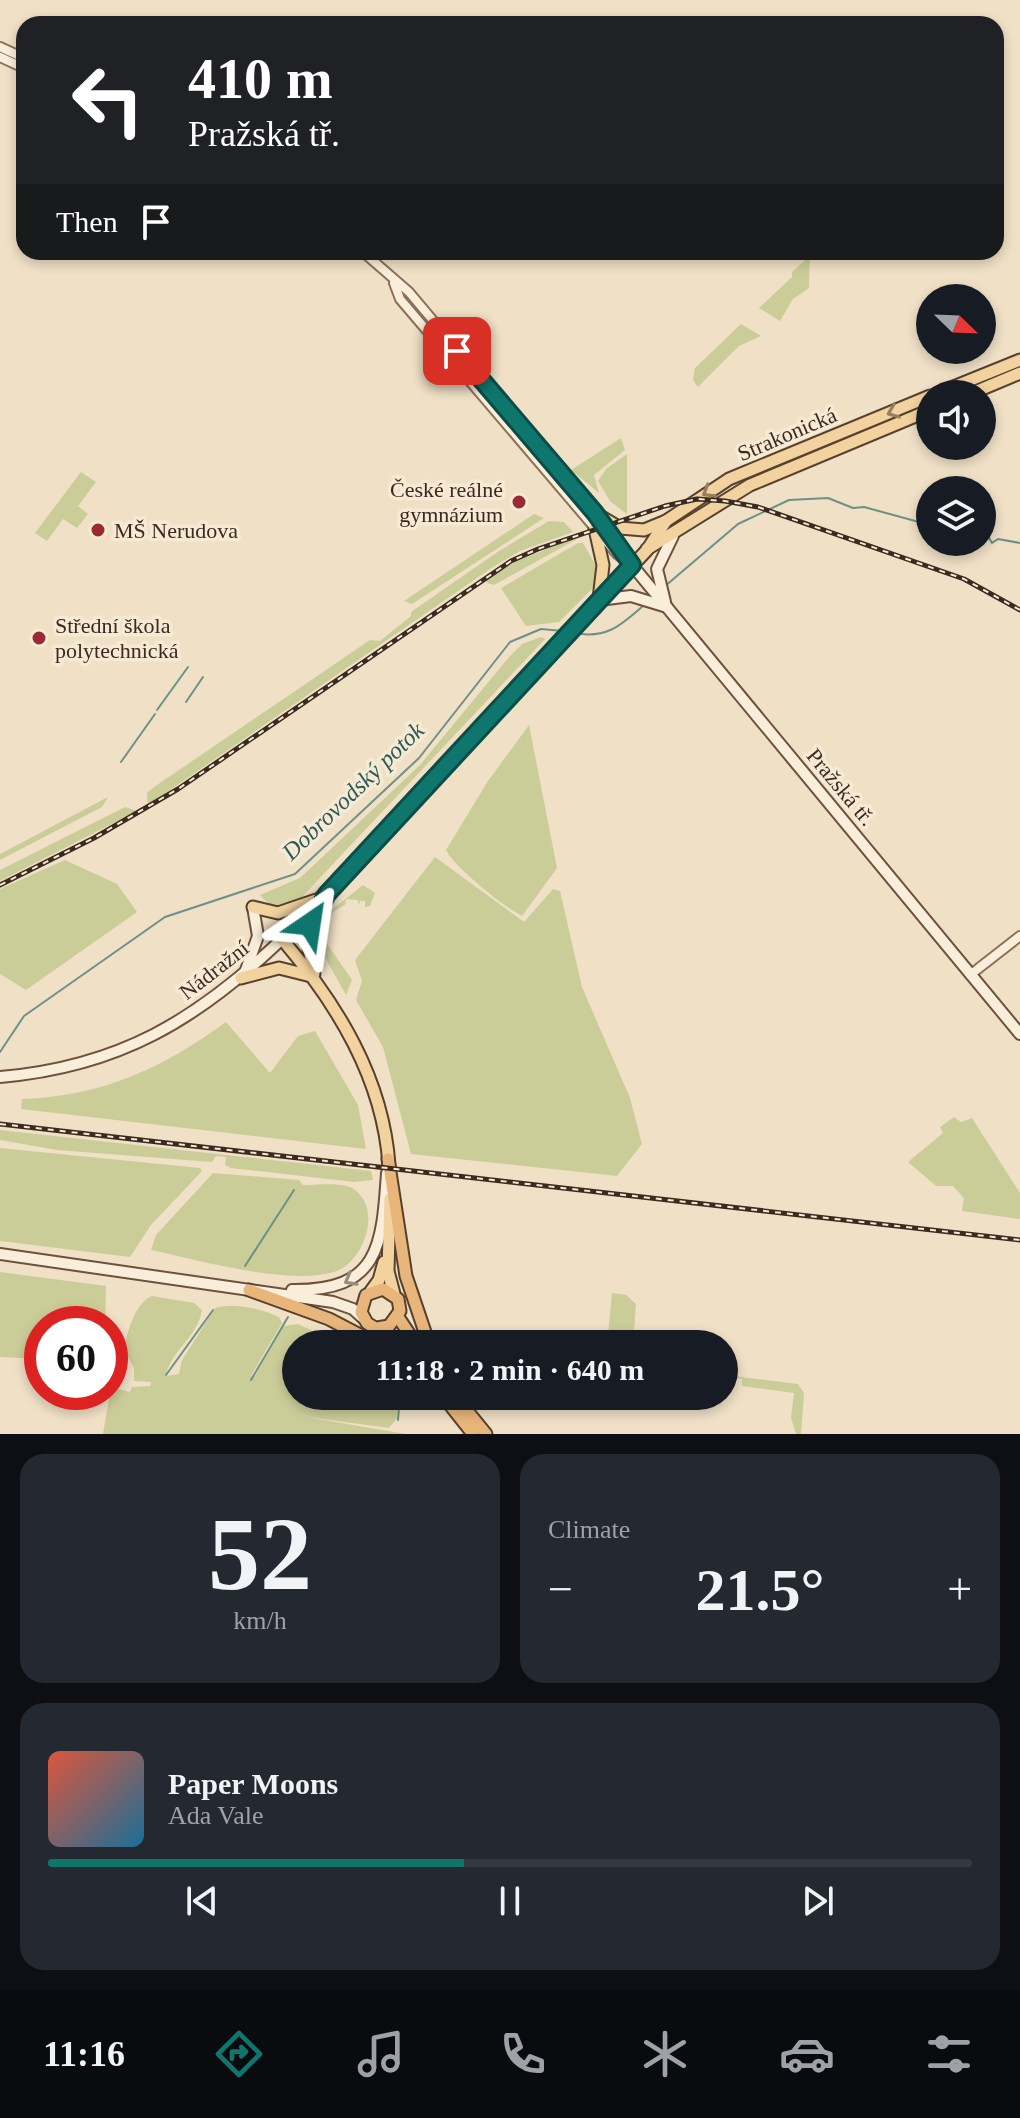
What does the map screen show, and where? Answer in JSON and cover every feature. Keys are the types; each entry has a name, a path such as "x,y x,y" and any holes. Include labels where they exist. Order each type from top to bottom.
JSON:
{"highway":[{"path":"388,1159 406,1276 424,1330"},
{"path":"377,1328 389,1326 398,1317 400,1305 394,1294 383,1289 368,1293 361,1306 363,1318 377,1328 380,1330"},
{"path":"249,1290 329,1319 350,1330"},
{"path":"398,1317 407,1330"},
{"path":"461,1410 473,1434"},
{"path":"465,1410 486,1434"}],"main road":[{"path":"971,380 1020,360"},
{"path":"996,383 1020,373"},
{"name":"Strakonická","path":"666,521 729,479 916,402"},
{"name":"Strakonická","path":"647,550 750,485 916,416"},
{"path":"595,513 628,530 644,530 666,521"},
{"path":"632,565 647,550 666,521"},
{"path":"595,529 603,565 599,600 631,596 662,603"},
{"path":"656,587 659,560 673,536"},
{"name":"Pražská tř.","path":"632,565 656,587 662,603 1020,1034"},
{"name":"Nádražní","path":"5,1077 43,1073 114,1054 170,1028 241,978 327,894 632,565"},
{"path":"241,978 257,944 253,907 283,913 327,894"},
{"path":"315,978 307,934 327,894"},
{"path":"282,939 315,978 340,1016 376,1098 388,1159 388,1271 394,1294"},
{"path":"241,978 279,968 315,978"},
{"path":"249,1290 333,1288 364,1271 375,1255 381,1232 388,1159"},
{"path":"333,1302 368,1293 381,1276 389,1234"},
{"path":"0,1254 333,1302 363,1318"}],"street":[{"name":"Pražská tř.","path":"371,260 394,283 409,292 595,513 632,565"},
{"name":"Pražská tř.","path":"394,283 400,299 595,529 632,565"},
{"path":"970,975 1020,936"}],"green space":[{"path":"805,260 810,260 809,288 793,299 780,321 759,308 792,277 792,272"},
{"path":"741,324 761,336 739,346 698,387 693,380 695,368"},
{"path":"621,438 625,450 594,475 599,493 571,470"},
{"path":"627,454 627,514 610,501 598,481 606,469"},
{"path":"81,472 96,482 78,506 88,514 77,528 63,519 47,541 35,533"},
{"path":"534,514 544,518 412,604 404,601"},
{"path":"549,521 564,522 573,532 520,551 490,569 150,804 147,801 147,793 154,787 370,640 380,641 411,616 411,612 499,551"},
{"path":"577,539 494,585 487,583 487,579 517,561"},
{"path":"578,543 583,543 599,571 593,588 559,622 526,626 501,588"},
{"path":"541,637 545,639 301,898 280,907 270,904 260,895 300,878 420,765 522,644"},
{"path":"529,725 557,868 522,916 480,886 446,850 488,781"},
{"path":"108,797 102,807 0,860 0,854"},
{"path":"125,807 137,811 0,881 0,870"},
{"path":"435,857 524,922 553,889 560,891 582,987 630,1098 642,1144 617,1176 411,1154 383,1047 356,1000 362,981 355,960"},
{"path":"65,860 117,884 137,912 26,990 0,974 0,889"},
{"path":"363,885 375,893 370,906 365,907 365,901 360,901 358,906 358,900 346,899 345,905 334,911 319,932 352,980 346,995 317,943 311,940 320,919"},
{"path":"226,1022 270,1073 298,1036 315,1031 358,1105 366,1149 21,1109 22,1099 79,1092 130,1077 178,1053"},
{"path":"954,1117 961,1122 972,1118 1020,1193 1020,1219 962,1211 964,1198 953,1186 936,1186 908,1162 943,1133 940,1127"},
{"path":"0,1130 371,1171 373,1180 354,1182 231,1168 225,1165 226,1157 216,1156 212,1162 57,1150 0,1140"},
{"path":"0,1148 200,1168 202,1171 151,1225 130,1257 0,1241"},
{"path":"213,1173 352,1188 362,1197 367,1208 366,1234 361,1246 345,1267 334,1272 293,1276 243,1270 151,1250 156,1235"},
{"path":"0,1272 106,1286 105,1306 24,1306 24,1358 0,1357"},
{"path":"612,1293 626,1295 636,1304 634,1330 608,1330"},
{"path":"152,1296 194,1303 202,1310 195,1328 173,1359 166,1376 179,1374 182,1360 215,1308 239,1306 256,1309 279,1317 282,1323 251,1376 255,1376 283,1326 298,1324 311,1330 282,1330 282,1410 397,1410 397,1418 389,1428 300,1416 406,1434 103,1434 107,1410 128,1410 128,1391 132,1387 150,1386 151,1382 134,1381 134,1368 128,1357 130,1327 136,1311"},
{"path":"738,1377 798,1384 804,1393 801,1434 796,1434 791,1418 794,1393 742,1386 742,1379"}],"waterway":[{"name":"Dobrovodský potok","path":"664,587 738,524 789,500 828,498 853,508 864,507 916,521"},
{"name":"Dobrovodský potok","path":"996,540 1020,543"},
{"name":"Dobrovodský potok","path":"574,633 595,634 612,629 644,605"},
{"name":"Dobrovodský potok","path":"0,1052 24,1016 165,917 295,874 419,758 510,642 541,629 563,631"},
{"path":"157,710 188,667"},
{"path":"186,702 203,677"},
{"path":"121,762 155,714"},
{"path":"245,1266 294,1190"},
{"path":"166,1375 213,1310"},
{"path":"251,1380 288,1317"},
{"path":"398,1420 399,1410"}],"railway":[{"path":"0,885 94,838 178,789 511,561 665,506 697,499 758,507 964,579 1020,610"},
{"path":"0,1124 1020,1240"}],"place":[{"name":"České reálné gymnázium","path":"519,502"},
{"name":"MŠ Nerudova","path":"98,530"},
{"name":"Střední škola polytechnická","path":"39,638"}],"route":[{"path":"310,924 327,894 632,565 624,549 595,513 457,351"}]}
